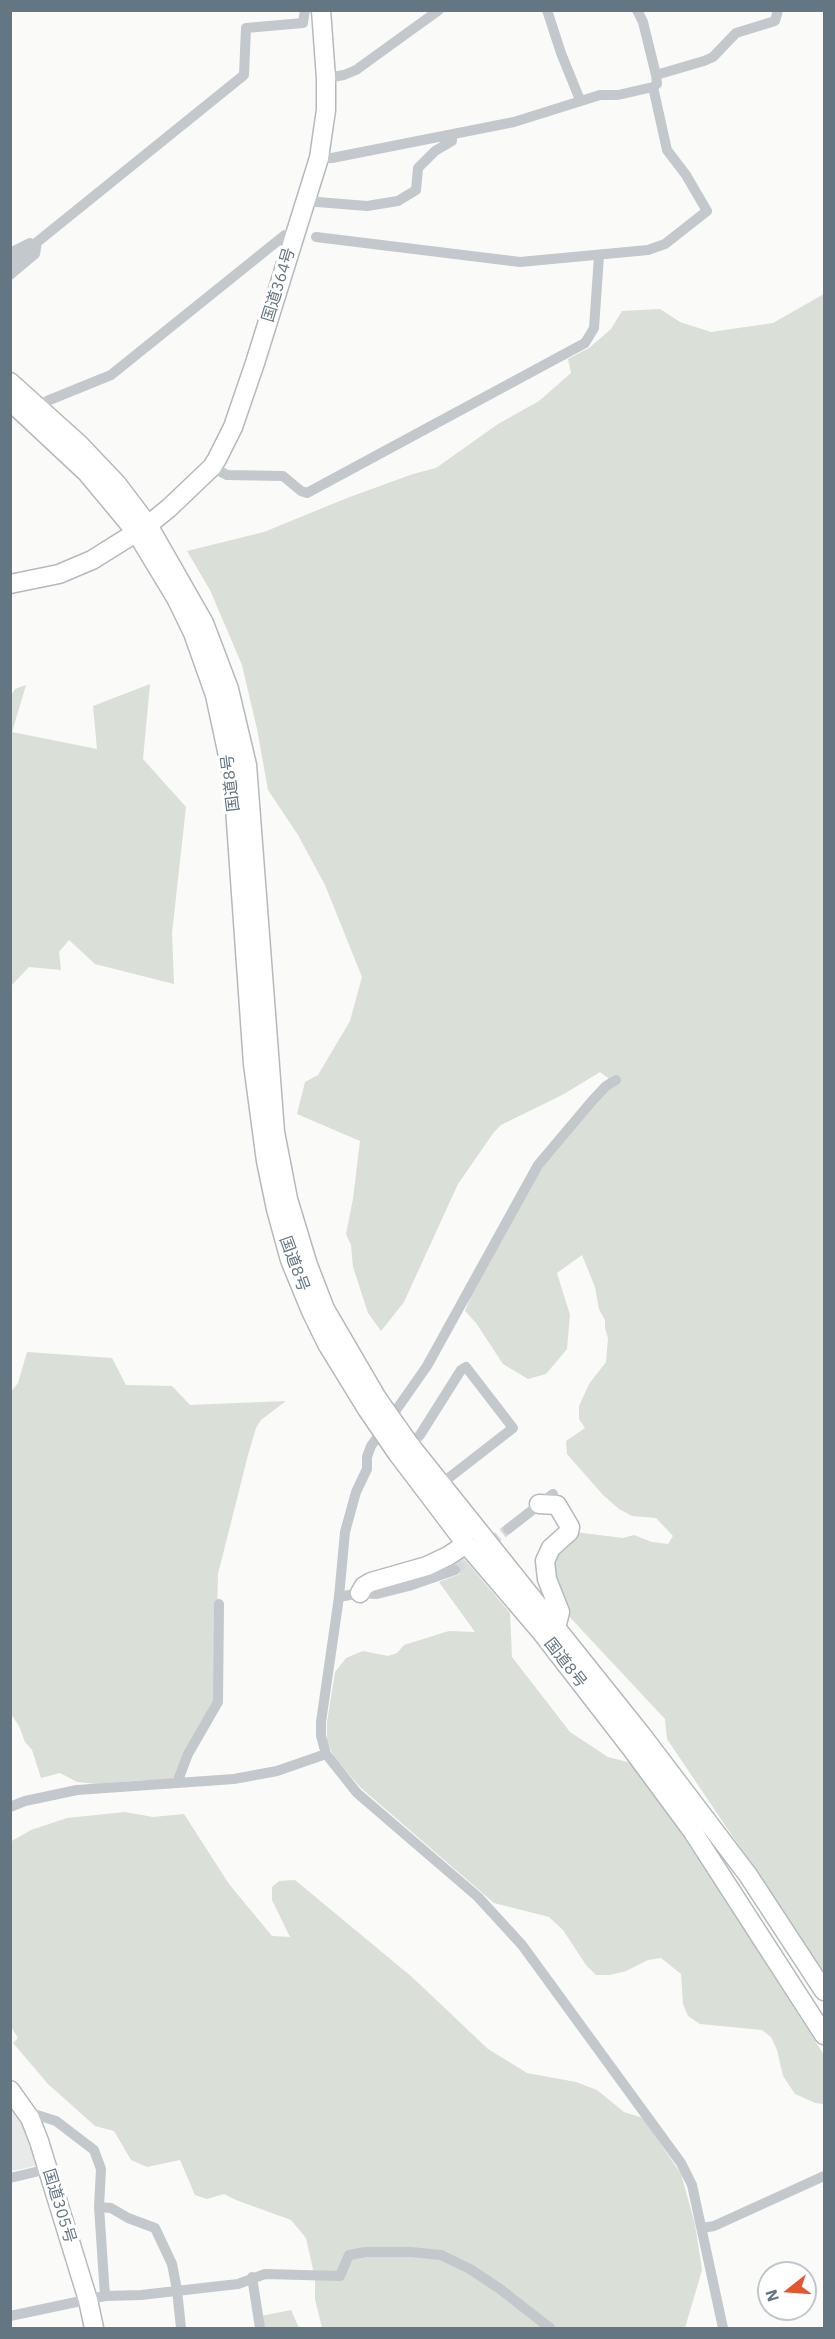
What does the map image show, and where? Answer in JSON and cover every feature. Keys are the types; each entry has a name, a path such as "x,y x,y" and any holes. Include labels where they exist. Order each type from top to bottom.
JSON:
{"highway":[{"name":"国道364号","path":"142,529 169,508 212,467 233,427 319,158 326,110 321,10"},
{"name":"国道8号","path":"10,382 42,409 117,484 142,529 193,633 215,695 233,779 254,1064 266,1161 290,1260 327,1344 372,1404 466,1544 542,1633 693,1832 825,2035"},
{"name":"国道8号","path":"10,401 87,473 142,529"},
{"path":"10,584 78,567 142,529"},
{"name":"国道8号","path":"403,1449 441,1484 556,1628 748,1875 825,1991"},
{"path":"546,1499 556,1505 570,1527 569,1533 551,1548 545,1561 547,1580 560,1612 556,1628"},
{"path":"360,1593 364,1586 371,1582 427,1566 466,1544"},
{"name":"国道305号","path":"10,2090 30,2118 97,2298 94,2328"}],"street":[{"path":"10,264 244,75 246,28 303,23 305,10"},
{"path":"326,78 356,70 439,10"},
{"path":"548,10 561,53 580,100"},
{"path":"319,158 332,158 514,122 580,100 653,87 657,84 656,75 643,21 637,10"},
{"path":"656,75 713,57 736,33 775,21 778,10"},
{"path":"316,237 506,261 599,256 656,248 707,211 686,175 666,150 653,87"},
{"path":"305,201 367,206 398,201 416,190 418,168 435,151 452,141 452,135"},
{"path":"42,409 47,401 111,375 285,235 294,236"},
{"path":"10,253 25,244 37,242"},
{"path":"10,275 35,254 37,242"},
{"path":"212,467 227,475 283,476 301,491 307,493 585,343 594,328 599,256"},
{"path":"616,1080 606,1086 592,1101 538,1165 427,1366 371,1446 367,1457 367,1469 356,1492 345,1532 321,1736 326,1754 357,1793 478,1897 522,1945 688,2175 702,2228 723,2328"},
{"path":"403,1449 420,1435 461,1370 466,1366 513,1428 441,1484"},
{"path":"508,1529 546,1499"},
{"path":"339,1597 360,1593 377,1594 409,1587 455,1569"},
{"path":"177,1783 188,1754 218,1702 219,1604"},
{"path":"10,1807 25,1801 77,1790 234,1779 277,1771 326,1754"},
{"path":"30,2118 37,2115 56,2121 94,2150 101,2169 97,2298"},
{"path":"10,2178 48,2169"},
{"path":"702,2228 714,2226 825,2176"},
{"path":"99,2207 111,2208 128,2218 155,2228 172,2264 181,2328"},
{"path":"10,2316 97,2298 238,2284 265,2274 340,2276 349,2255 365,2252 441,2255 470,2269 500,2289 550,2328"},
{"path":"252,2277 260,2328"}],"shaded area":[{"path":"824,294 824,1972 667,1739 665,1719 564,1611 557,1597 552,1554 574,1532 623,1538 634,1535 652,1542 668,1544 673,1536 656,1518 632,1516 619,1509 603,1495 567,1454 566,1441 585,1428 579,1419 579,1406 589,1384 606,1362 608,1338 595,1287 582,1255 557,1273 570,1315 567,1349 546,1374 528,1379 503,1364 476,1323 465,1311 484,1263 547,1158 608,1087 608,1078 600,1072 564,1094 501,1125 494,1132 458,1184 404,1302 381,1331 368,1313 353,1267 351,1245 346,1234 360,1141 297,1114 305,1082 318,1075 350,1021 362,977 325,885 298,835 268,790 242,665 210,590 187,551 264,532 347,498 436,468 498,424 539,401 571,373 568,359 589,348 611,329 622,311 660,309 680,322 711,332 773,323"},
{"path":"150,684 143,759 186,807 172,933 174,984 95,964 69,940 59,952 61,970 29,967 11,986 11,696 15,689 26,685 12,732 97,749 93,706"},
{"path":"27,1352 112,1358 126,1385 172,1386 190,1405 286,1401 261,1420 256,1428 248,1455 218,1574 215,1699 174,1781 144,1780 97,1784 77,1782 60,1773 41,1778 32,1750 25,1742 11,1714 10,1393 18,1383"},
{"path":"462,1556 510,1613 512,1657 570,1732 608,1757 635,1764 721,1893 824,2055 824,2104 815,2103 795,2094 783,2076 777,2050 771,2037 762,2030 700,2024 688,2016 683,2004 681,1974 661,1958 648,1960 626,1971 610,1975 596,1975 586,1965 563,1930 549,1917 494,1903 361,1788 334,1757 327,1742 327,1722 335,1672 346,1658 363,1651 388,1656 397,1653 404,1645 449,1631 475,1632 439,1582 460,1574 455,1558"},
{"path":"125,1812 153,1817 184,1814 229,1884 272,1936 290,1937 272,1900 272,1887 279,1881 295,1880 412,1977 488,2049 527,2073 576,2082 597,2090 624,2112 643,2118 681,2174 695,2224 702,2270 685,2328 322,2328 315,2299 315,2278 306,2238 291,2220 224,2194 207,2199 195,2195 180,2160 147,2167 131,2160 114,2131 95,2126 48,2084 13,2043 18,2038 10,2025 10,1842 31,1830 67,1818"},
{"path":"10,2102 26,2125 40,2165 11,2171"},
{"path":"291,2310 299,2328 264,2328 261,2316"}],"tunnel":[{"path":"455,1570 508,1529"}]}
